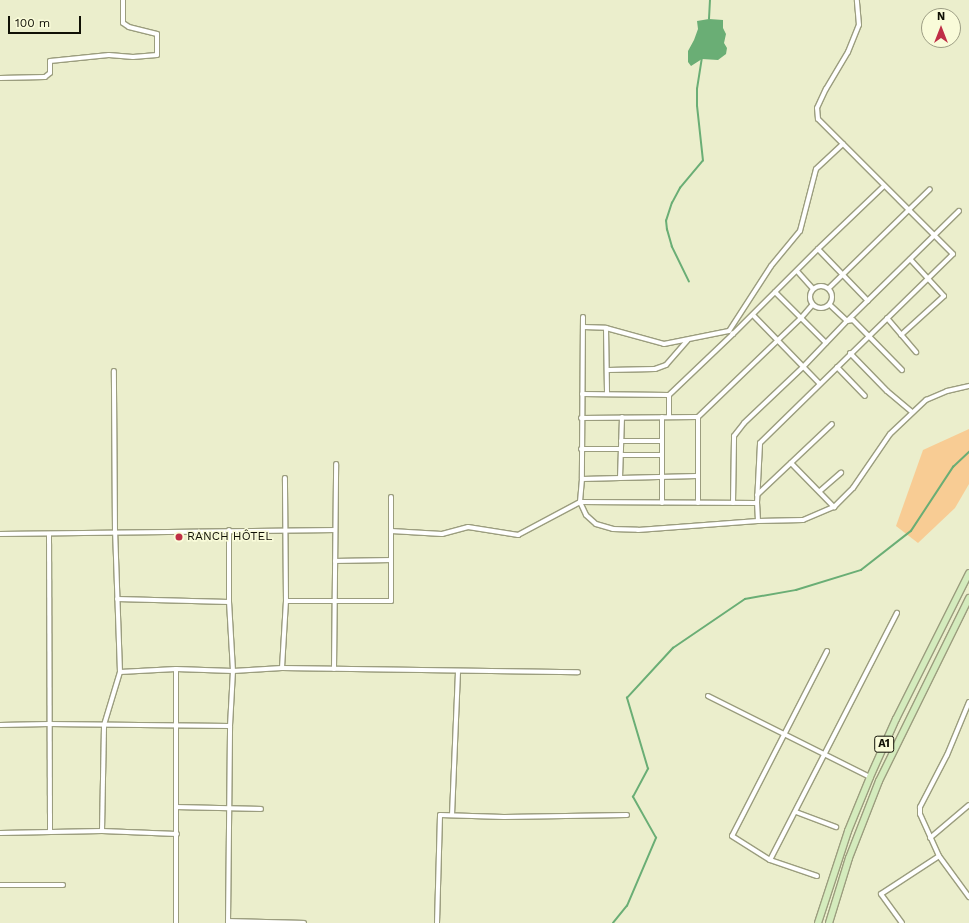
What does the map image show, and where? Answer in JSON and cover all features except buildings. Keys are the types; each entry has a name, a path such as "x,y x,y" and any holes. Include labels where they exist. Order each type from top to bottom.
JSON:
{"main road":[{"name":"A1","path":"818,923 848,831 870,776 896,719 969,573"},
{"name":"A1","path":"829,923 849,858 882,775 969,598"}],"street":[{"path":"0,78 45,77 50,73 50,61 109,55 133,57 157,55 157,34 129,27 123,23 123,0"},
{"path":"758,521 757,495 760,443 850,353 953,254 818,119 817,108 826,89 848,52 859,25 857,0"},
{"path":"583,327 606,328 664,344 729,331 770,266 800,231 816,169 843,144"},
{"path":"582,394 669,395 884,186"},
{"path":"829,288 930,189"},
{"path":"733,503 734,436 744,423 803,367 847,321 959,211"},
{"path":"818,249 868,301"},
{"path":"901,335 944,296 910,259"},
{"path":"797,271 813,289"},
{"path":"821,286 829,288 833,296 830,305 821,308 813,304 810,296 813,289 821,286"},
{"path":"775,292 826,343"},
{"path":"581,418 698,417 778,341 813,304"},
{"path":"830,305 847,321"},
{"path":"753,315 819,384"},
{"path":"583,317 581,418 582,479 580,502 586,515 596,524 613,529 638,530 758,521 803,520 834,507 853,488 890,434 926,400 934,396 969,386"},
{"path":"887,318 916,352"},
{"path":"847,321 853,320 870,335 902,370"},
{"path":"606,328 608,370 607,394"},
{"path":"729,331 733,334"},
{"path":"608,370 655,369 666,365 688,340"},
{"path":"850,353 887,391 912,412"},
{"path":"837,367 865,396"},
{"path":"102,831 104,725 120,672 115,532 114,371"},
{"path":"669,395 669,417"},
{"path":"620,478 622,417"},
{"path":"662,417 662,503"},
{"path":"698,417 698,502"},
{"path":"757,495 832,424"},
{"path":"622,441 662,441"},
{"path":"582,449 620,449"},
{"path":"620,455 662,455"},
{"path":"791,463 834,507"},
{"path":"334,669 336,464"},
{"path":"820,491 841,473"},
{"path":"582,479 697,476"},
{"path":"282,668 286,601 285,478"},
{"path":"286,601 391,601 391,497"},
{"path":"391,531 442,534 468,527 518,535 580,502 757,503"},
{"path":"229,530 228,602 233,671 230,726 228,922 304,923"},
{"path":"0,534 229,530 335,530"},
{"path":"49,534 48,724 50,832"},
{"path":"335,561 390,560"},
{"path":"117,599 228,602"},
{"path":"770,860 897,613"},
{"path":"817,876 770,860 732,836 827,651"},
{"path":"120,672 176,669 233,671 282,668 578,672"},
{"path":"176,669 176,923"},
{"path":"452,815 458,671"},
{"path":"708,696 870,776"},
{"path":"969,702 947,755 920,807 922,822 939,856 968,892 969,897"},
{"path":"0,725 48,724 230,726"},
{"path":"930,838 969,805"},
{"path":"177,807 262,809"},
{"path":"796,812 836,827"},
{"path":"438,923 440,815 504,817 627,815"},
{"path":"0,833 102,831 177,834"},
{"path":"902,923 882,894 939,856"},
{"path":"0,885 63,885"}],"shaded area":[{"path":"709,19 723,20 723,28 726,34 724,43 727,48 726,54 718,60 702,59 691,66 688,62 688,51 698,29 697,21"},
{"path":"969,429 969,484 955,508 918,543 896,526 923,450"}],"waterway":[{"path":"709,19 710,0"},
{"path":"689,282 672,247 666,221 672,203 680,188 703,161 697,106 697,89 702,58"},
{"path":"613,923 627,906 656,838 633,797 648,769 627,698 673,648 745,599 796,590 861,570 911,531 953,467 969,452"}],"place":[{"name":"RANCH HÔTEL","path":"179,537"}]}
